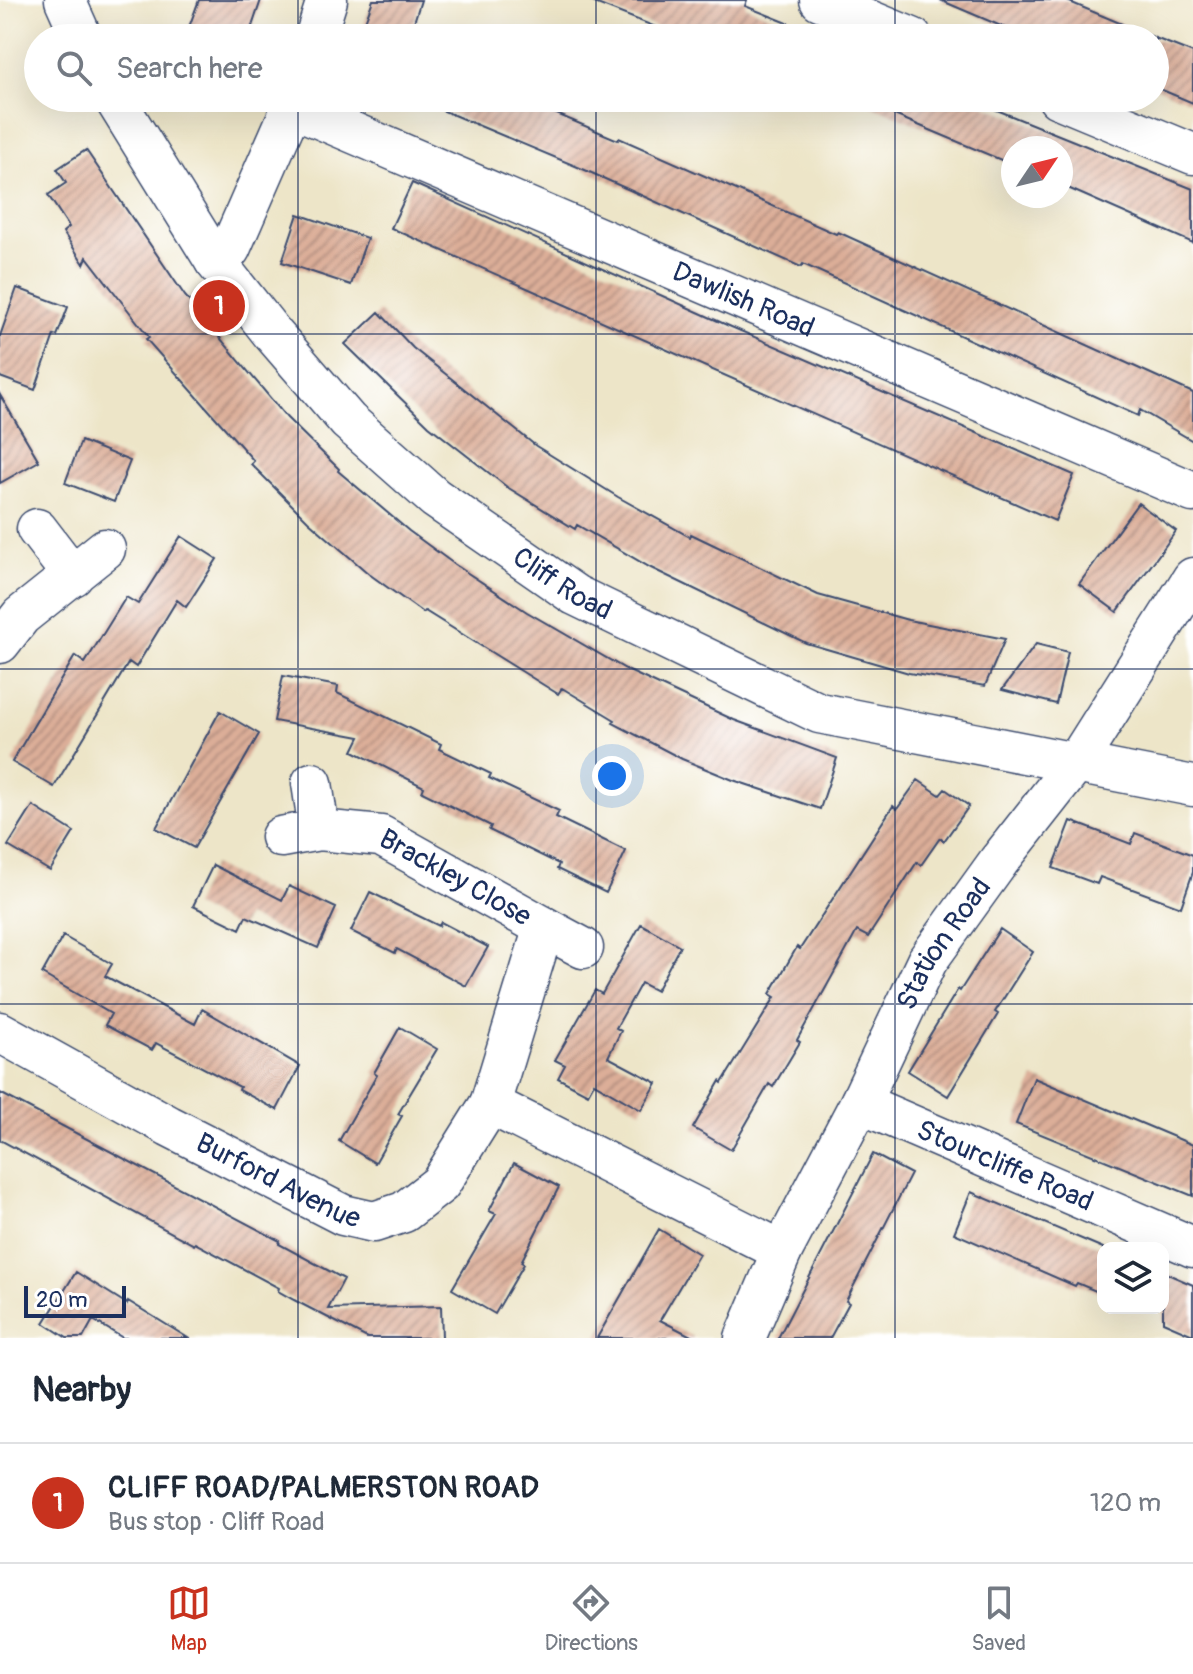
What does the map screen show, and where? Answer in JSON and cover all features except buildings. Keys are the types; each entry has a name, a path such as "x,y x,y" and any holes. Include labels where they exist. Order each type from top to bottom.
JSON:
{"street":[{"path":"65,0 76,24"},
{"path":"319,24 327,0"},
{"path":"820,0 878,24"},
{"name":"Cliff Road","path":"123,112 215,261 348,421 435,498 575,595 819,713 1193,786"},
{"path":"215,261 230,249 290,112"},
{"name":"Dawlish Road","path":"315,112 1193,492"},
{"path":"1092,112 1193,154"},
{"path":"37,529 73,576"},
{"path":"0,643 21,616 105,549"},
{"name":"Station Road","path":"745,1338 782,1251 860,1103 927,961 999,861 1076,763 1193,578"},
{"name":"Brackley Close","path":"312,783 300,833 381,836 583,948"},
{"name":"Brackley Close","path":"490,1104 544,927"},
{"name":"Burford Avenue","path":"0,1032 169,1126 343,1215 374,1222 404,1212 440,1184 490,1104"},
{"name":"Stourcliffe Road","path":"860,1103 1193,1247"},
{"path":"490,1104 782,1251"}],"place":[{"name":"CLIFF ROAD/PALMERSTON ROAD","path":"219,306"}]}
